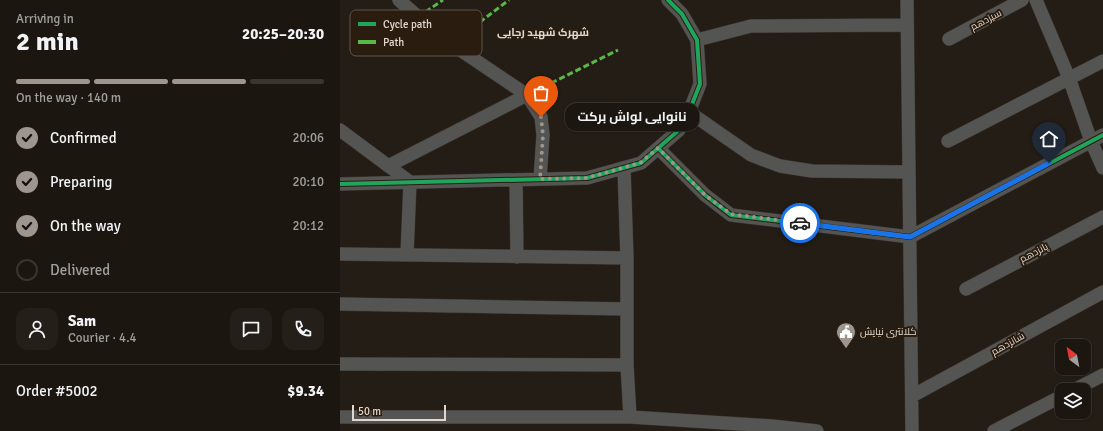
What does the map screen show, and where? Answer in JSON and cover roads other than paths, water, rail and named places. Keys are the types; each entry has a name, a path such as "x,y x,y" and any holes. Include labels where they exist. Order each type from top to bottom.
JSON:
{"street":[{"path":"399,0 411,10"},
{"path":"340,184 587,178 640,163 679,130 689,112 700,84 697,40 682,14 668,0"},
{"path":"907,0 912,431"},
{"name":"سیزدهم","path":"949,39 1022,0"},
{"path":"1036,0 1069,78 1091,141 1103,168"},
{"path":"697,40 750,26 907,25"},
{"path":"470,56 527,95 541,117 543,135 540,179"},
{"path":"948,141 1103,61"},
{"path":"388,166 527,95"},
{"path":"689,112 751,155 780,166 812,171 909,172"},
{"path":"340,130 410,182"},
{"path":"658,148 705,195 731,214 910,237 1103,135"},
{"path":"624,168 627,258 627,365 630,417"},
{"path":"516,180 517,256"},
{"path":"407,255 410,182"},
{"name":"پانزدهم","path":"966,289 1103,217"},
{"path":"340,254 627,258"},
{"name":"شانزدهم","path":"912,396 1103,292"},
{"path":"340,304 627,309"},
{"path":"340,364 627,365"},
{"path":"1088,383 1103,375"},
{"path":"994,431 1055,400"},
{"path":"340,417 630,417 772,426 817,431"}],"place":[{"name":"نانوایی لواش برکت","path":"541,117"},
{"name":"کلانتری نیایش","path":"846,349"}],"district":[{"name":"شهرک شهید رجایی","path":"543,32"}]}
